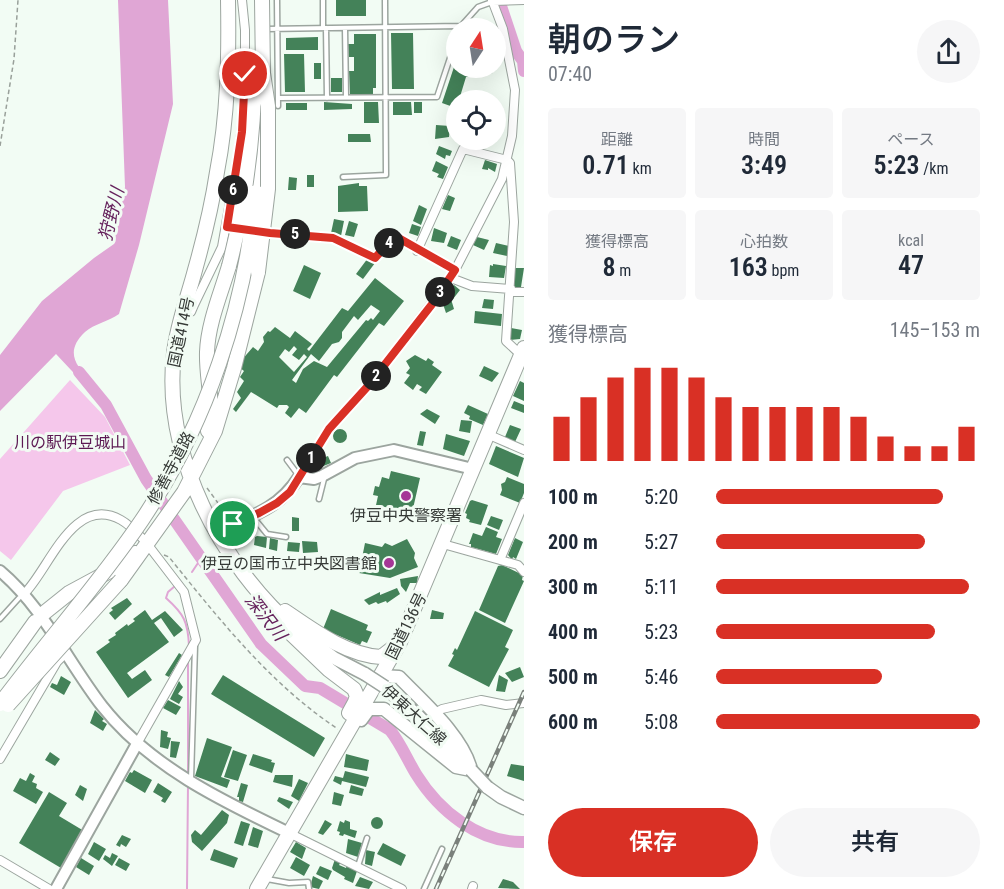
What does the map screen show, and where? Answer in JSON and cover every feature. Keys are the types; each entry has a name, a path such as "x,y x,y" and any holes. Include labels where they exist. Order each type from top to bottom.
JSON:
{"highway":[{"name":"国道414号","path":"228,0 229,55 223,137 207,226 174,352 172,403 178,441 196,476 217,531 271,608 296,630"},
{"path":"196,476 211,417 207,363 209,332 229,266 243,201 252,131 260,0"},
{"path":"260,0 261,74"},
{"path":"0,713 75,634 151,544 196,476 219,421 258,272 268,189 268,106 261,74 258,15"},
{"name":"修善寺道路","path":"0,704 141,521 189,437 231,326 249,244 261,159 261,74"},
{"name":"国道136号","path":"289,833 345,731 380,684 442,544 522,352"},
{"path":"0,671 39,618 69,592 119,566 151,544"},
{"path":"251,582 283,609 323,636 367,656 381,657 400,642"},
{"path":"271,608 291,636 354,689 362,706"},
{"path":"367,656 380,684"},
{"path":"260,883 289,833"}],"main road":[{"name":"伊東大仁線","path":"296,630 334,658 380,684 417,715 487,787 524,808"},
{"path":"362,706 384,709 456,767 471,770 467,755 435,713 395,671 394,664 400,642"},
{"path":"384,709 380,684 399,677"}],"street":[{"path":"183,314 191,312 195,305 222,247 227,227 244,111 245,30 242,0"},
{"path":"217,531 252,516 284,498 329,429 368,386 453,274 499,186 512,136 515,90 503,29 492,1 524,0"},
{"path":"417,251 462,150 507,160 510,163 514,222 506,341 522,352"},
{"path":"227,227 333,238 375,258 395,236 472,286 524,292"},
{"path":"487,434 524,450"},
{"path":"299,477 314,479 355,458 394,450 473,469"},
{"path":"500,560 524,503"},
{"path":"20,593 66,533 86,518 99,515 113,517 126,524 151,544 184,592 195,633 194,647 184,660 56,889"},
{"path":"516,522 524,526"},
{"path":"442,544 518,566 524,572"},
{"path":"0,571 20,593 104,708 138,742 190,781 241,811 402,889"},
{"path":"0,759 57,662 65,654"},
{"path":"435,713 442,709 481,700 506,705 524,703"},
{"path":"0,860 49,889"}],"lane":[{"path":"277,0 278,106"},
{"path":"323,0 327,98"},
{"path":"344,177 387,175 385,0"},
{"path":"468,18 478,7 492,1"},
{"path":"245,30 446,27"},
{"path":"345,28 346,98"},
{"path":"278,99 436,97 446,68"},
{"path":"287,460 299,477"},
{"path":"319,499 325,475"},
{"path":"252,516 267,534 286,537"},
{"path":"0,619 20,593"},
{"path":"190,781 194,647"},
{"path":"358,866 367,838"},
{"path":"424,889 442,849"},
{"path":"260,883 308,882 309,889"}],"path":[{"path":"0,146 14,59 18,0"},
{"path":"196,476 224,510"},
{"path":"208,490 212,487"},
{"path":"151,544 169,557 247,650 292,694 345,731"}],"green space":[{"name":"川の駅伊豆城山","path":"70,380 105,417 130,465 63,491 11,560 0,551 0,459"}],"shaded area":[{"path":"118,0 168,0 173,104 139,245 119,314 89,329 75,345 74,358 90,380 87,387 56,354 0,411 0,355 42,301 114,244 125,187"}],"building":[{"path":"336,0 366,0 366,16 336,16"},
{"path":"391,33 413,33 414,89 392,89"},
{"path":"354,34 376,34 376,88 373,88 373,94 350,94 349,71 354,71 354,57 349,57 348,44 354,44"},
{"path":"318,37 318,50 286,50 286,38"},
{"path":"284,54 304,54 305,92 285,92"},
{"path":"314,63 321,63 321,79 314,79"},
{"path":"331,78 342,78 342,92 331,92"},
{"path":"450,78 466,78 462,90 446,90"},
{"path":"446,91 446,104 442,103"},
{"path":"324,102 352,104 352,109 324,110"},
{"path":"364,102 378,102 379,123 364,123"},
{"path":"393,102 411,102 412,115 393,115"},
{"path":"414,102 422,102 422,113 414,113"},
{"path":"286,103 307,103 307,110 286,110"},
{"path":"436,125 446,126 446,137 435,139"},
{"path":"348,134 370,134 371,142 348,142"},
{"path":"439,146 452,151 450,156 446,155 445,159 436,154"},
{"path":"485,160 497,164 495,172 488,168 488,170 482,169"},
{"path":"436,161 448,167 443,179 437,177 439,174 432,171"},
{"path":"307,175 314,175 314,187 307,187"},
{"path":"289,177 297,178 296,190 288,190"},
{"path":"359,183 359,186 367,186 368,211 338,212 338,186"},
{"path":"448,195 455,198 450,211 442,209"},
{"path":"419,205 427,209 421,225 413,221"},
{"path":"334,219 344,221 341,236 331,233"},
{"path":"349,221 358,224 354,237 345,235"},
{"path":"412,224 421,227 418,236 409,233"},
{"path":"434,228 447,233 444,243 431,241"},
{"path":"451,236 461,240 457,250 447,246"},
{"path":"477,237 489,240 484,250 473,245"},
{"path":"496,243 509,246 507,256 493,253"},
{"path":"368,258 375,263 363,279 356,274"},
{"path":"493,264 506,266 504,278 489,277 490,265 493,266"},
{"path":"304,265 321,273 310,299 293,291"},
{"path":"514,268 524,268 521,287 513,287"},
{"path":"375,278 404,301 384,326 379,323 337,377 334,375 306,413 299,408 291,418 285,413 289,407 287,405 279,405 277,408 251,392 236,412 233,409 241,398 237,392 244,381 240,377 244,371 239,367 240,362 253,347 258,351 268,331 270,332 275,327 290,338 295,331 312,344 307,349 309,351 342,308 348,311","holes":["371,305 380,311 373,320 371,318 366,320 327,367 314,361 303,369 296,383 292,380 311,354 319,361 332,344 339,342 342,332 354,316 358,320","294,346 297,349 292,355 299,360 304,354 307,357 294,372 279,357 285,349 289,352"]},
{"path":"454,285 460,290 453,299 445,292"},
{"path":"451,299 454,309 446,313 442,301"},
{"path":"484,299 494,300 493,309 482,308"},
{"path":"475,311 502,314 501,326 474,323"},
{"path":"511,328 522,330 520,339 510,340"},
{"path":"415,355 426,361 428,358 434,362 432,365 442,372 426,394 419,390 422,387 417,384 413,390 404,383 410,375 406,373 410,368 406,361"},
{"path":"484,366 499,373 492,382 479,376"},
{"path":"520,381 524,383 524,401 513,396"},
{"path":"514,401 524,405 524,413 511,408"},
{"path":"468,405 488,414 483,425 469,419 470,416 464,413"},
{"path":"427,409 440,416 435,424 420,414"},
{"path":"461,420 472,421 470,433 459,431"},
{"path":"510,425 521,429 515,442 505,437"},
{"path":"340,429 345,431 347,436 345,441 340,443 335,441 333,436 335,431"},
{"path":"420,431 426,432 423,446 417,445"},
{"path":"446,434 470,441 464,456 443,449"},
{"path":"496,446 524,458 518,477 489,464"},
{"path":"328,456 331,463 316,469 314,465 318,463 317,460"},
{"path":"391,471 420,478 412,513 376,505 378,496 373,495 375,486 379,487 382,477 389,479"},
{"path":"507,477 524,484 524,493 520,503 500,495 501,484"},
{"path":"472,500 488,505 481,525 469,522 470,520 466,518 465,513"},
{"path":"491,516 503,520 499,530 487,525"},
{"path":"292,517 299,518 299,531 292,531"},
{"path":"248,524 252,533 248,534 250,537 243,540 238,529"},
{"path":"486,527 498,532 496,537 502,539 496,554 471,547 469,544 473,533 482,536"},
{"path":"257,536 267,537 266,548 254,545"},
{"path":"270,538 278,540 277,551 269,549"},
{"path":"515,538 523,542 516,559 513,557 512,560 508,555"},
{"path":"407,539 415,553 414,558 418,567 390,578 359,573 365,543 382,547 385,543 392,546"},
{"path":"302,541 317,542 318,552 303,553"},
{"path":"288,542 300,543 299,552 287,551"},
{"path":"502,565 523,575 522,580 524,581 505,623 479,610 498,566"},
{"path":"418,576 417,583 410,583 406,592 401,586 400,579"},
{"path":"397,588 400,594 387,603 386,601 378,604 376,602 369,605 364,600 380,592 380,595"},
{"path":"127,598 132,604 115,620 109,613 113,610 111,608"},
{"path":"331,609 368,625 366,630 372,632 367,643 362,641 360,645 323,629"},
{"path":"145,610 152,620 165,611 183,630 174,637 161,618 154,623 169,642 127,673 132,679 145,670 152,680 128,698 96,652 110,642 108,640 116,635 115,633 135,621 133,619"},
{"path":"432,610 444,613 443,619 430,619"},
{"path":"475,611 513,630 505,647 509,649 489,687 448,666"},
{"path":"179,653 182,655 169,677 165,675"},
{"path":"520,667 524,677 512,682 505,673"},
{"path":"223,675 325,738 314,757 211,694"},
{"path":"499,675 508,680 505,692 496,691"},
{"path":"61,676 71,682 64,695 50,687 52,683 57,685"},
{"path":"179,681 183,687 178,694 183,697 179,704 170,699"},
{"path":"168,700 181,707 176,715 163,708"},
{"path":"95,710 104,719 102,721 107,724 103,731 90,723"},
{"path":"161,730 168,732 167,737 171,738 168,749 160,747"},
{"path":"207,738 232,747 221,777 230,780 227,788 195,776"},
{"path":"171,741 180,742 176,758 170,757"},
{"path":"233,750 247,755 238,781 224,777"},
{"path":"50,752 60,759 55,766 45,760"},
{"path":"253,754 275,763 272,773 249,765"},
{"path":"346,754 369,760 367,771 344,767"},
{"path":"511,764 524,766 524,781 507,776"},
{"path":"134,770 152,780 145,793 125,781 130,772"},
{"path":"345,771 369,777 366,787 342,781 341,785 333,781 335,776 343,778"},
{"path":"30,773 35,776 32,782 37,784 36,788 43,792 36,804 13,791 20,778 26,781"},
{"path":"275,775 293,775 292,787 273,782"},
{"path":"299,779 308,783 299,801 291,796"},
{"path":"158,783 172,792 165,803 161,801 163,798 153,792"},
{"path":"241,783 248,785 243,802 237,797"},
{"path":"80,785 87,789 83,801 75,795"},
{"path":"351,785 364,789 362,796 349,793"},
{"path":"49,792 67,803 59,816 84,831 61,868 19,843"},
{"path":"334,792 344,795 341,806 332,804"},
{"path":"279,797 293,802 289,809 277,801"},
{"path":"222,810 229,815 227,823 202,851 192,842 191,835 195,830 201,835"},
{"path":"379,817 383,823 379,829 375,829 371,821"},
{"path":"325,820 332,824 323,835 318,833"},
{"path":"345,820 350,822 350,829 357,831 355,838 344,834 339,835 340,832 337,831 340,821 344,823"},
{"path":"241,821 250,824 243,846 234,843"},
{"path":"253,827 263,831 258,848 248,845"},
{"path":"122,835 131,839 126,847 121,844 120,847 116,845"},
{"path":"348,839 362,843 358,857 346,853"},
{"path":"94,842 106,849 99,861 88,854"},
{"path":"296,842 306,848 302,859 290,852"},
{"path":"383,843 406,855 401,866 377,854"},
{"path":"214,849 238,858 234,868 210,860"},
{"path":"366,850 375,852 372,866 365,864"},
{"path":"112,853 118,856 112,866 103,859 105,855 110,858"},
{"path":"296,857 310,865 304,876 290,868"},
{"path":"81,858 94,866 89,875 76,867"},
{"path":"119,858 130,864 126,871 115,865"},
{"path":"335,859 341,862 339,865 346,868 347,865 357,871 353,883 333,870"},
{"path":"320,866 332,871 328,880 316,874"},
{"path":"313,876 323,881 319,889 310,887"},
{"path":"360,877 373,882 369,889 355,886"},
{"path":"503,879 513,882 520,889 498,888"}],"waterway":[{"path":"499,0 516,51 523,61 524,71"},
{"name":"深沢川","path":"79,372 106,405 146,479 261,644 305,686 320,688 390,730 425,788 461,822 491,837 524,842"},
{"path":"192,572 202,557"},
{"path":"175,586 168,592 166,598 184,619 189,646"},
{"path":"188,661 188,775"},
{"path":"187,889 188,784"}],"railway":[{"path":"436,889 524,692"}],"place":[{"name":"伊豆中央警察署","path":"406,496"},
{"name":"伊豆の国市立中央図書館","path":"389,563"}],"route":[{"path":"233,524 277,503 290,492 329,429 368,386 433,303 455,270 417,251 395,236 375,258 333,238 227,227 242,132 245,74"}],"water label":[{"name":"狩野川","path":"111,214"}]}
